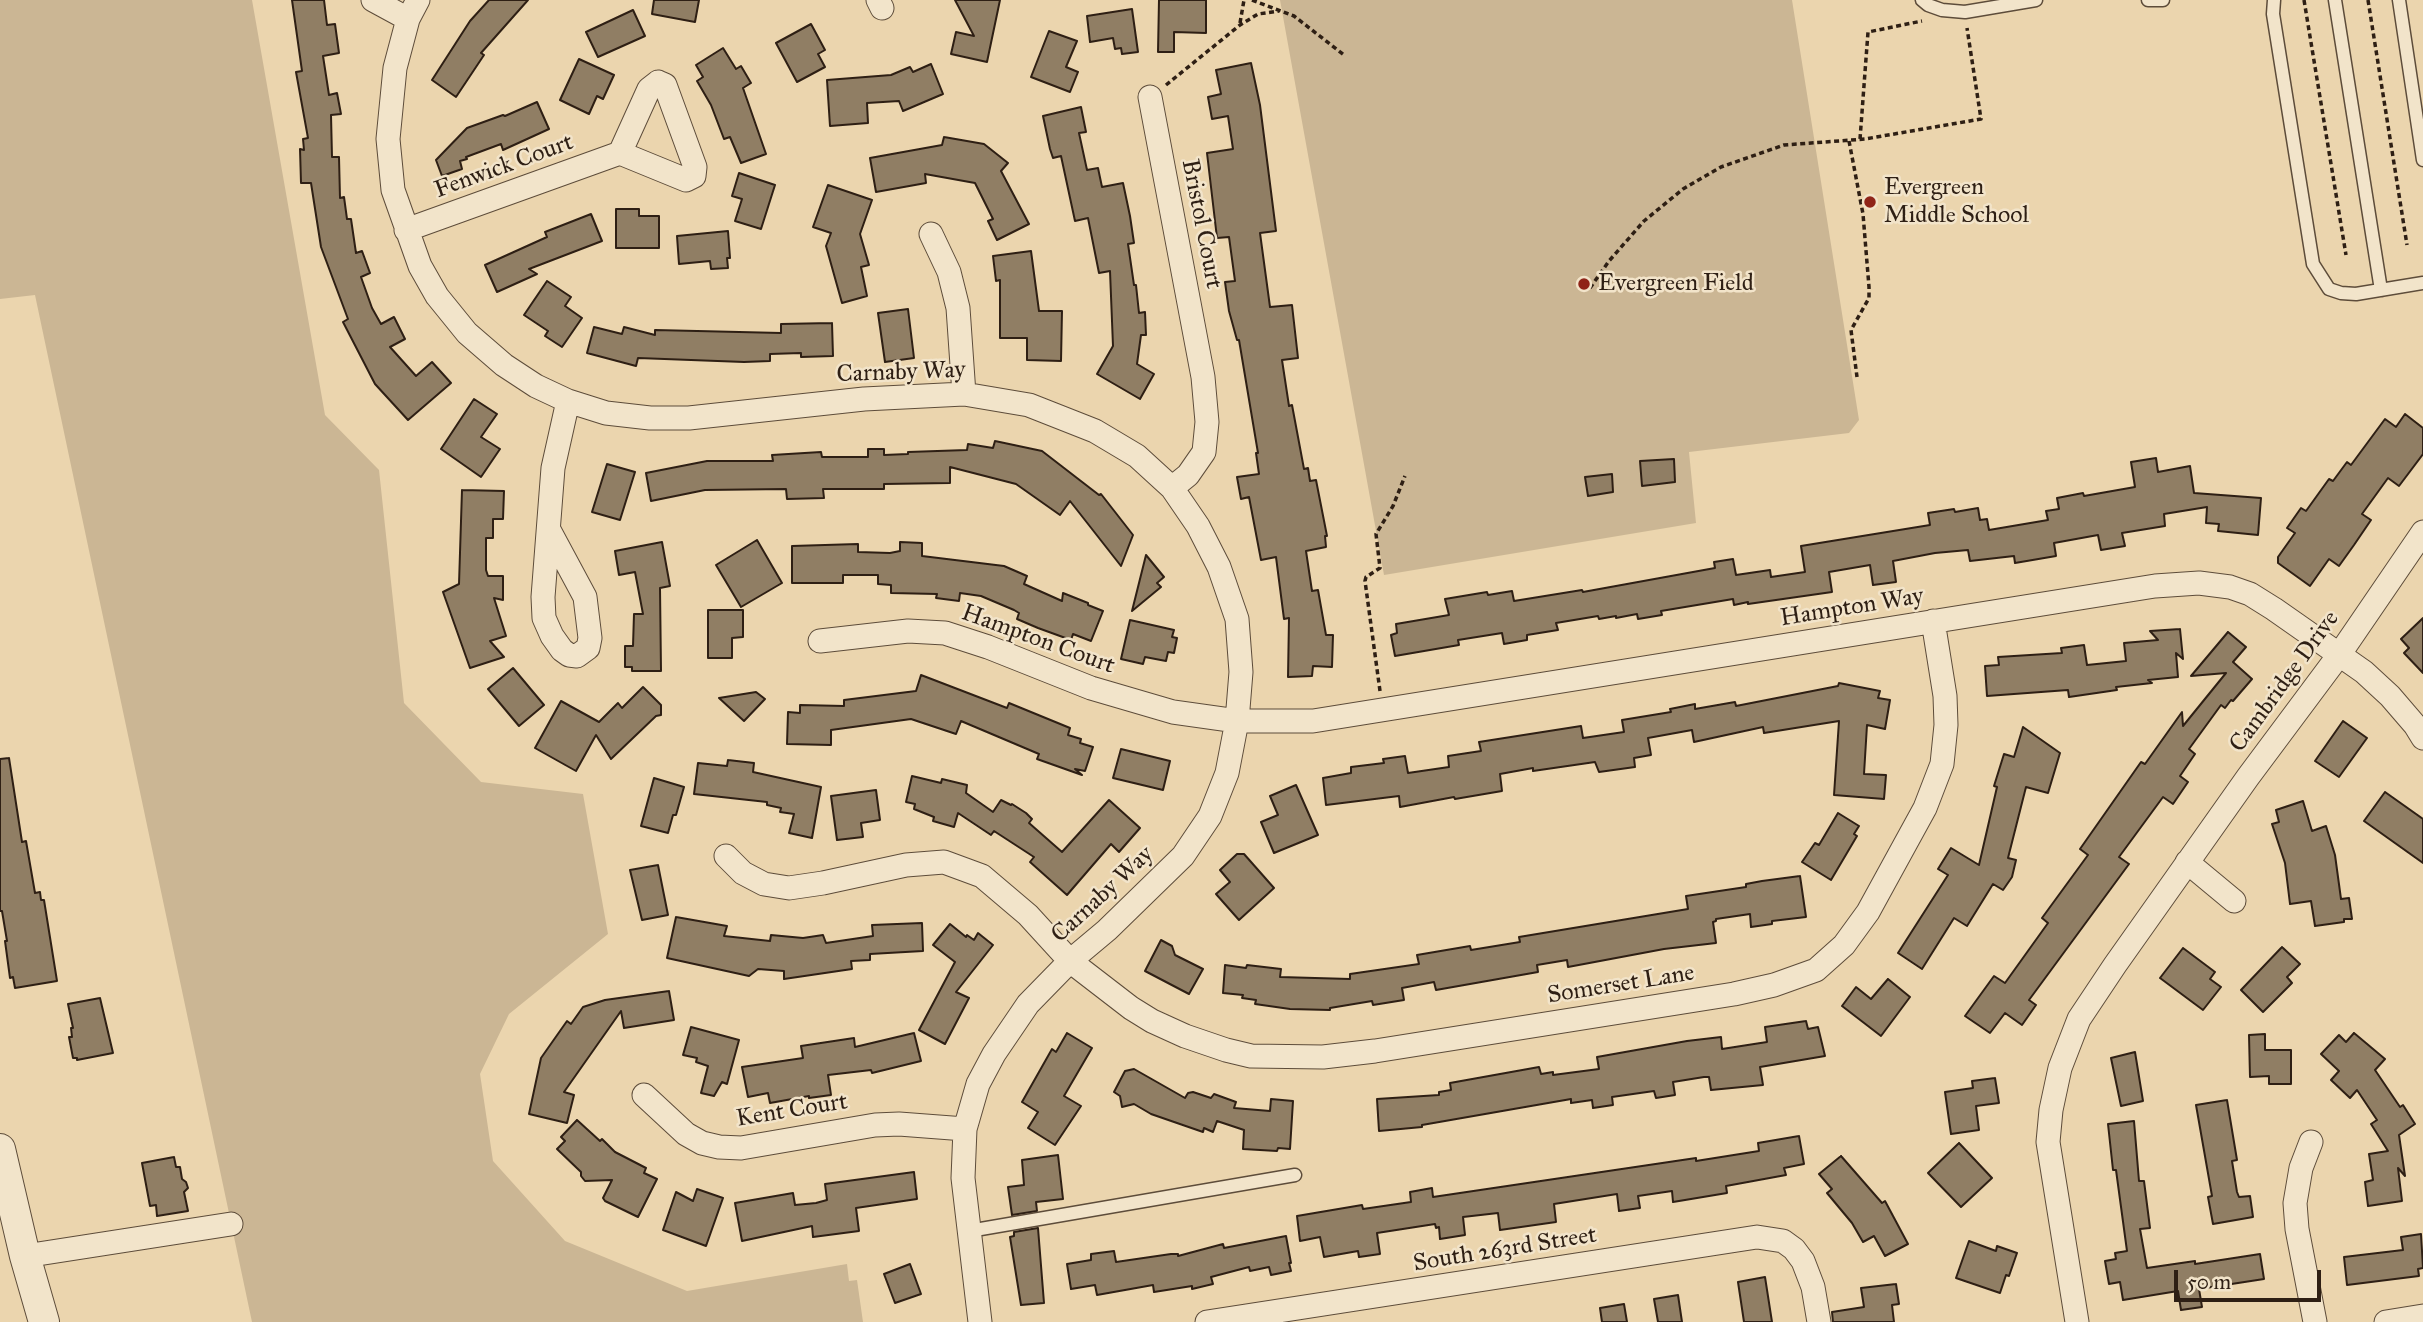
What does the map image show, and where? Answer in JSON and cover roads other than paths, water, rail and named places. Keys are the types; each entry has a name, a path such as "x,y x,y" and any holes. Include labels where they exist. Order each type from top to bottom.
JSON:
{"street":[{"path":"373,0 413,10"},
{"name":"Carnaby Way","path":"413,10 395,68 388,139 393,190 419,266 437,296 467,333 504,365 536,386 568,401 606,413 650,418 689,418 864,398 964,394 1029,405 1095,431 1137,456 1172,488 1198,526 1219,567 1237,619 1241,672 1237,721 1227,774 1210,816 1183,856 1028,1004 994,1054 978,1084 965,1129 962,1178 980,1322"},
{"name":"Bristol Court","path":"1150,97 1203,377 1207,422 1204,452 1188,475 1172,488"},
{"name":"Fenwick Court","path":"406,230 620,153"},
{"path":"931,234 949,272 958,308 964,394"},
{"path":"549,530 553,468 568,401"},
{"name":"Cambridge Drive","path":"2077,1322 2048,1142 2051,1110 2060,1068 2079,1019 2187,862 2339,655 2423,532"},
{"name":"Hampton Way","path":"1237,721 1313,721 2155,586 2199,583 2230,587 2250,594 2364,672 2390,696 2423,738"},
{"name":"Somerset Lane","path":"726,856 743,873 764,884 789,888 906,865 944,862 982,876 1028,915 1070,961 1108,993 1152,1021 1226,1050 1251,1056 1323,1057 1375,1051 1708,998 1774,985 1816,970 1844,945 1868,912 1925,808 1942,764 1946,725 1945,696 1933,621"},
{"name":"Hampton Court","path":"820,641 908,631 945,633 1091,688 1173,712 1237,721"},
{"path":"2187,862 2234,901"},
{"name":"Kent Court","path":"644,1096 686,1135 719,1147 741,1148 875,1125 965,1129"},
{"path":"2311,1142 2301,1168 2295,1203 2297,1229 2315,1322"},
{"path":"0,1149 25,1256 44,1322"},
{"path":"25,1256 231,1224"},
{"name":"South 263rd Street","path":"1207,1322 1757,1237 1783,1241 1803,1261 1813,1287 1819,1322"},
{"path":"2386,1322 2423,1316"}],"lane":[{"path":"1922,0 1942,10 1965,12 2036,0"},
{"path":"2148,0 2164,0"},
{"path":"2274,0 2273,14 2313,264 2329,289 2341,293 2356,295 2423,283"},
{"path":"2334,0 2381,290"},
{"path":"2399,0 2423,160"},
{"path":"969,1231 1295,1175"}],"place":[{"name":"Evergreen Middle School","path":"1870,202"},
{"name":"Evergreen Field","path":"1584,284"}]}
